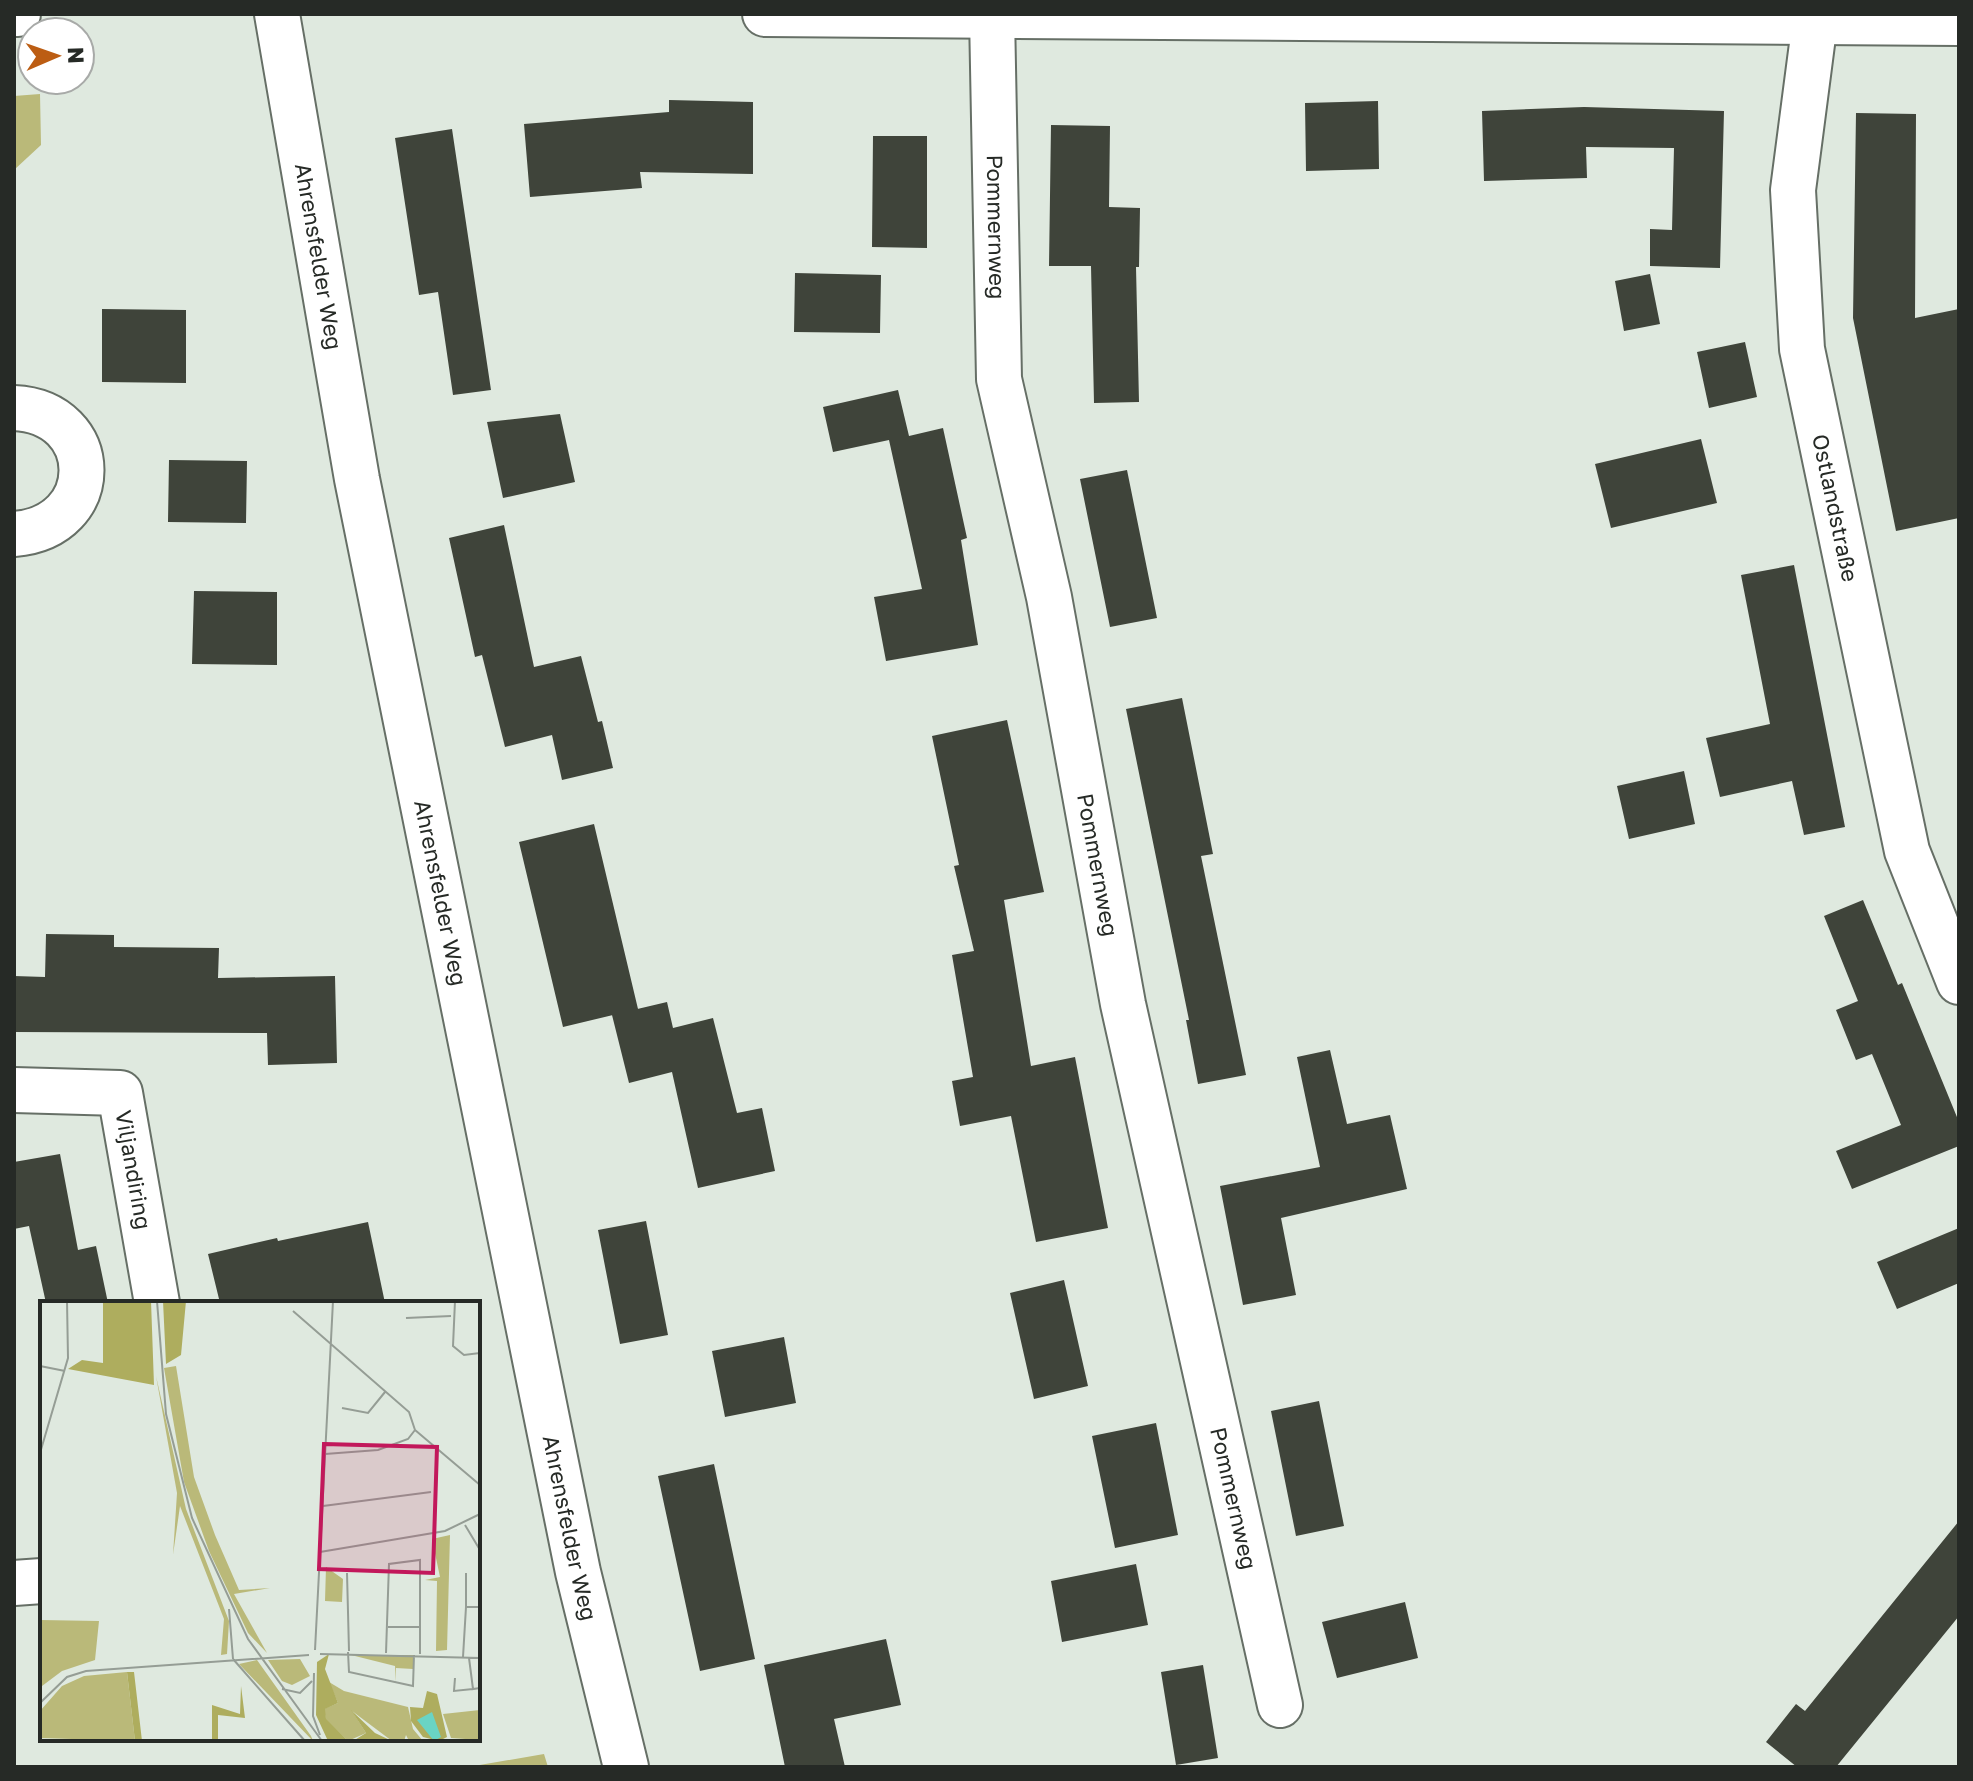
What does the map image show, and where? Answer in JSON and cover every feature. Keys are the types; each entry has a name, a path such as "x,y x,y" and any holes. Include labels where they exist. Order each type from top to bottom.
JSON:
{"street":[{"name":"Ahrensfelder Weg","path":"277,14 360,495 578,1572 626,1767"},
{"path":"765,14 1959,23"},
{"name":"Pommernweg","path":"992,15 999,379 1049,597 1123,1004 1280,1705"},
{"name":"Ostlandstraße","path":"1815,21 1793,190 1802,349 1907,851 1959,982"},
{"path":"14,408 34,409 53,418 67,431 77,448 82,468 72,506 57,522 36,532 14,534"},
{"name":"Viljandiring","path":"14,1090 120,1093 157,1301"},
{"path":"14,1583 40,1581"}],"shaded area":[{"path":"14,96 40,96 41,145 14,170"},
{"path":"544,1754 548,1767 468,1767"}],"building":[{"path":"669,100 753,102 753,174 640,172 642,188 530,197 524,124 669,112"},
{"path":"1378,101 1379,169 1306,171 1305,103"},
{"path":"1584,107 1724,111 1720,268 1650,266 1650,229 1672,230 1674,148 1586,147 1587,178 1484,181 1482,111"},
{"path":"1856,113 1916,114 1915,318 1959,309 1959,518 1896,531 1853,318"},
{"path":"1051,125 1110,126 1109,207 1140,208 1139,267 1136,267 1139,402 1094,403 1091,266 1049,266"},
{"path":"452,129 491,390 453,395 438,292 419,295 395,138"},
{"path":"873,136 927,136 927,248 872,247"},
{"path":"795,273 881,275 880,333 794,332"},
{"path":"1650,274 1660,324 1624,331 1615,281"},
{"path":"102,309 186,310 186,383 102,382"},
{"path":"1745,342 1757,397 1709,408 1697,352"},
{"path":"898,390 909,436 943,428 967,538 961,540 978,645 886,661 874,597 922,589 889,440 833,452 823,407"},
{"path":"560,414 575,482 503,498 487,422"},
{"path":"1701,439 1717,503 1611,528 1595,464"},
{"path":"169,460 247,461 246,523 168,522"},
{"path":"1127,470 1157,618 1110,627 1080,479"},
{"path":"504,525 534,667 581,656 613,768 562,780 552,735 505,747 482,655 475,657 449,538"},
{"path":"1794,565 1845,827 1804,835 1792,781 1720,797 1706,738 1770,724 1741,575"},
{"path":"194,591 277,592 277,665 192,664"},
{"path":"1182,698 1213,854 1201,856 1246,1075 1198,1084 1186,1020 1189,1020 1126,709"},
{"path":"1007,720 1044,892 1004,900 1031,1066 1075,1057 1108,1228 1036,1242 1011,1116 960,1126 952,1081 973,1077 952,955 974,951 954,866 959,865 932,736"},
{"path":"1684,771 1695,824 1629,839 1617,786"},
{"path":"594,824 638,1009 563,1027 519,842"},
{"path":"1863,900 1898,985 1902,983 1959,1122 1959,1146 1852,1189 1836,1151 1901,1125 1872,1054 1856,1060 1836,1010 1858,1001 1824,916"},
{"path":"46,934 114,935 114,947 219,948 218,978 335,976 337,1063 268,1065 267,1033 14,1032 14,976 45,977"},
{"path":"667,1002 673,1028 713,1018 737,1113 762,1108 775,1171 698,1188 672,1072 629,1083 612,1015"},
{"path":"1330,1050 1347,1124 1390,1115 1407,1189 1281,1218 1296,1295 1243,1305 1220,1186 1320,1167 1297,1057"},
{"path":"60,1154 78,1250 96,1246 108,1301 46,1301 29,1226 14,1229 14,1162"},
{"path":"646,1221 668,1335 620,1344 598,1230"},
{"path":"368,1222 385,1301 220,1301 208,1254 277,1238 278,1241"},
{"path":"1959,1228 1959,1283 1897,1309 1877,1262"},
{"path":"1064,1280 1088,1386 1034,1399 1010,1293"},
{"path":"784,1337 796,1403 725,1417 712,1351"},
{"path":"1319,1401 1344,1526 1296,1536 1271,1411"},
{"path":"1156,1423 1178,1535 1115,1548 1092,1436"},
{"path":"714,1464 755,1659 700,1671 658,1476"},
{"path":"1959,1521 1959,1616 1836,1767 1797,1767 1766,1742 1796,1704 1805,1711"},
{"path":"1136,1564 1148,1625 1062,1642 1051,1581"},
{"path":"1405,1602 1418,1658 1337,1678 1322,1622"},
{"path":"886,1639 901,1705 834,1719 845,1767 785,1767 764,1665"},
{"path":"1203,1665 1218,1758 1176,1765 1161,1672"}]}
